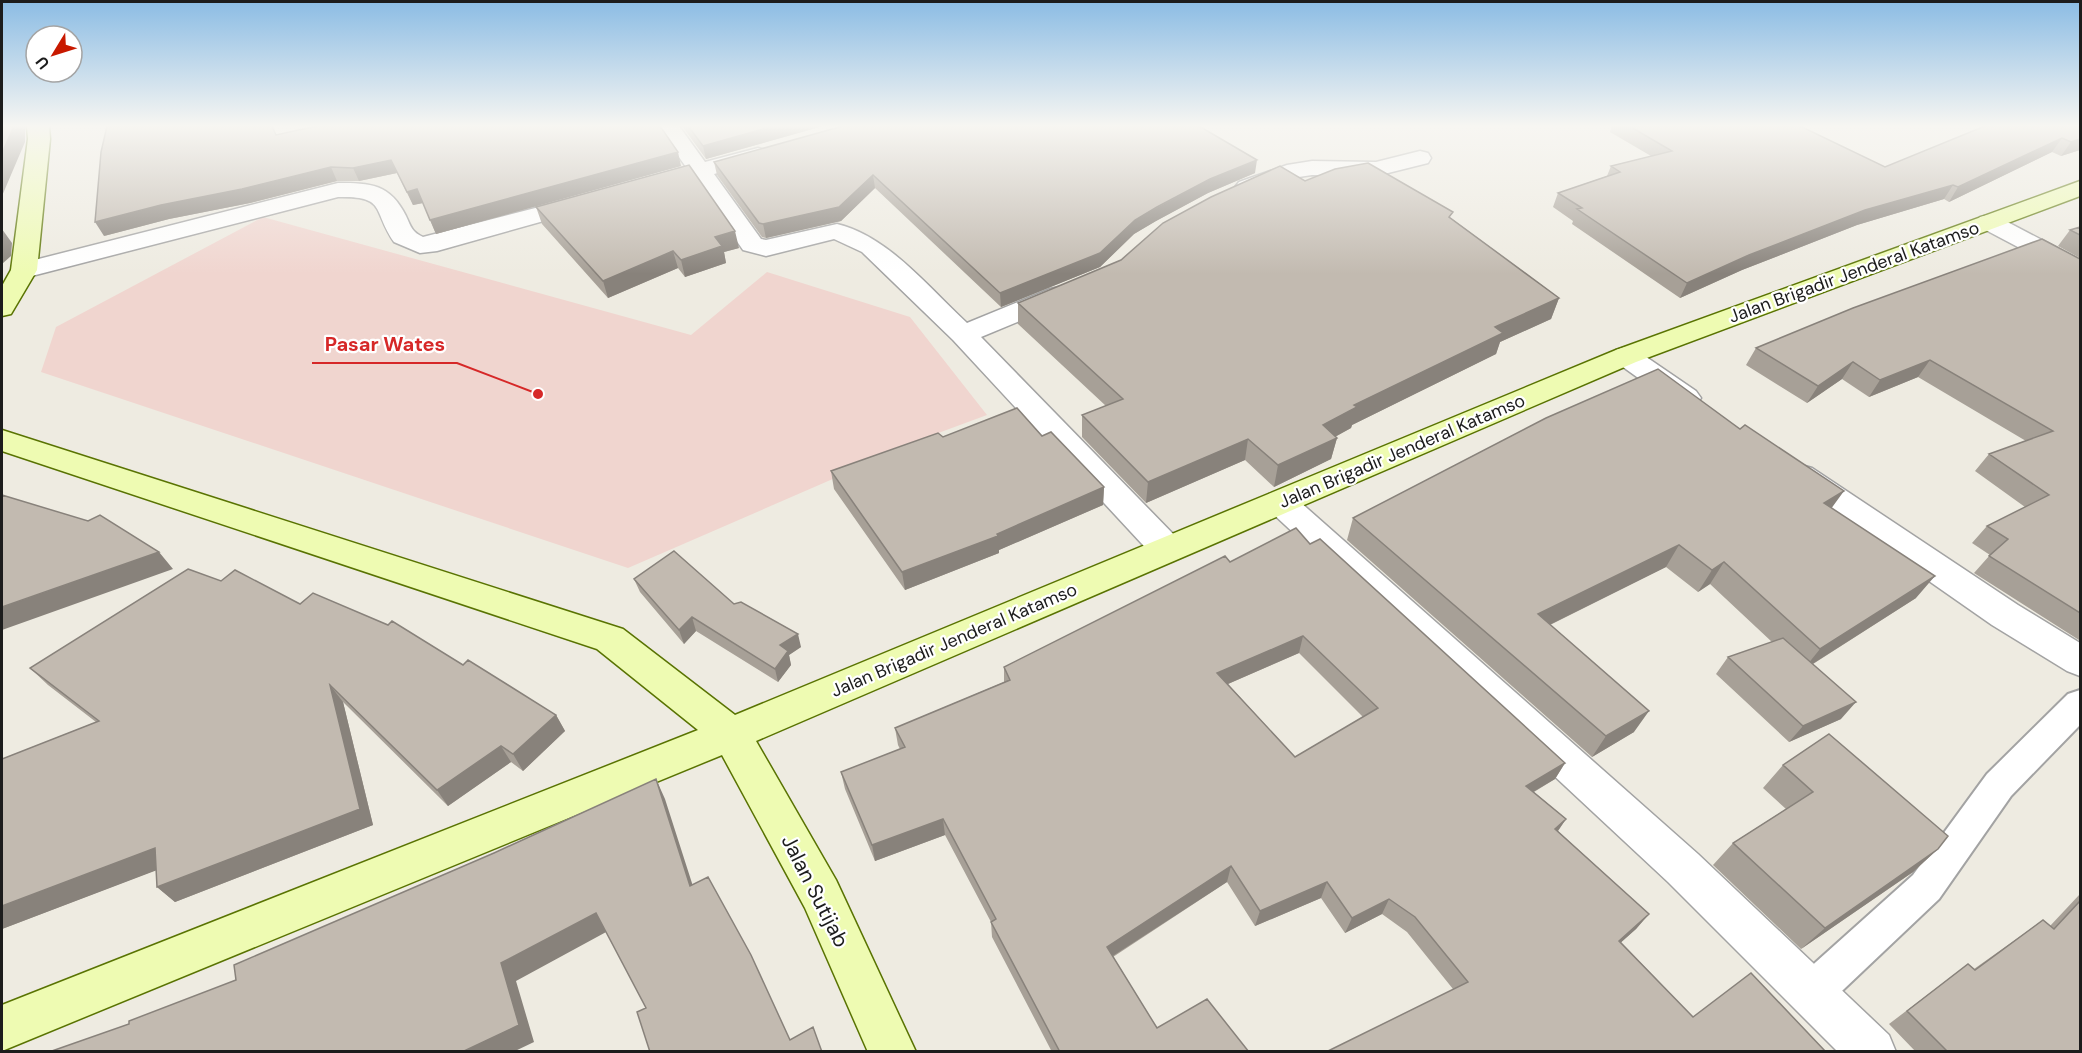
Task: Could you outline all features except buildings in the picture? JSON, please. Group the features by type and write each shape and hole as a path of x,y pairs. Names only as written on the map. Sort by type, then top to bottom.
{"main road":[{"path":"2,308 24,270 35,175"},
{"name":"Jalan Brigadir Jenderal Katamso","path":"2,1028 731,734 1626,356 2080,188"},
{"path":"2,441 610,639 731,734"},
{"name":"Jalan Sutijab","path":"731,734 821,894 892,1052"}],"street":[{"path":"24,270 338,190 354,189 381,195 387,201 404,237 420,245 437,243 681,175"},
{"path":"704,175 752,245 766,248 837,231 871,248 963,334 1167,549"},
{"path":"1225,197 1279,175"},
{"path":"1989,222 2080,270"},
{"path":"963,334 1079,287"},
{"path":"1626,356 1713,416"},
{"path":"1782,463 2005,615 2080,661"},
{"path":"1280,502 1683,868 1872,1052"}],"lane":[{"path":"1811,993 1926,887 1999,785 2080,704"}],"shaded area":[{"path":"263,217 691,335 767,272 910,317 987,415 941,432 628,568 41,372 56,327"}],"place":[{"name":"Pasar Wates","path":"538,394"}]}
